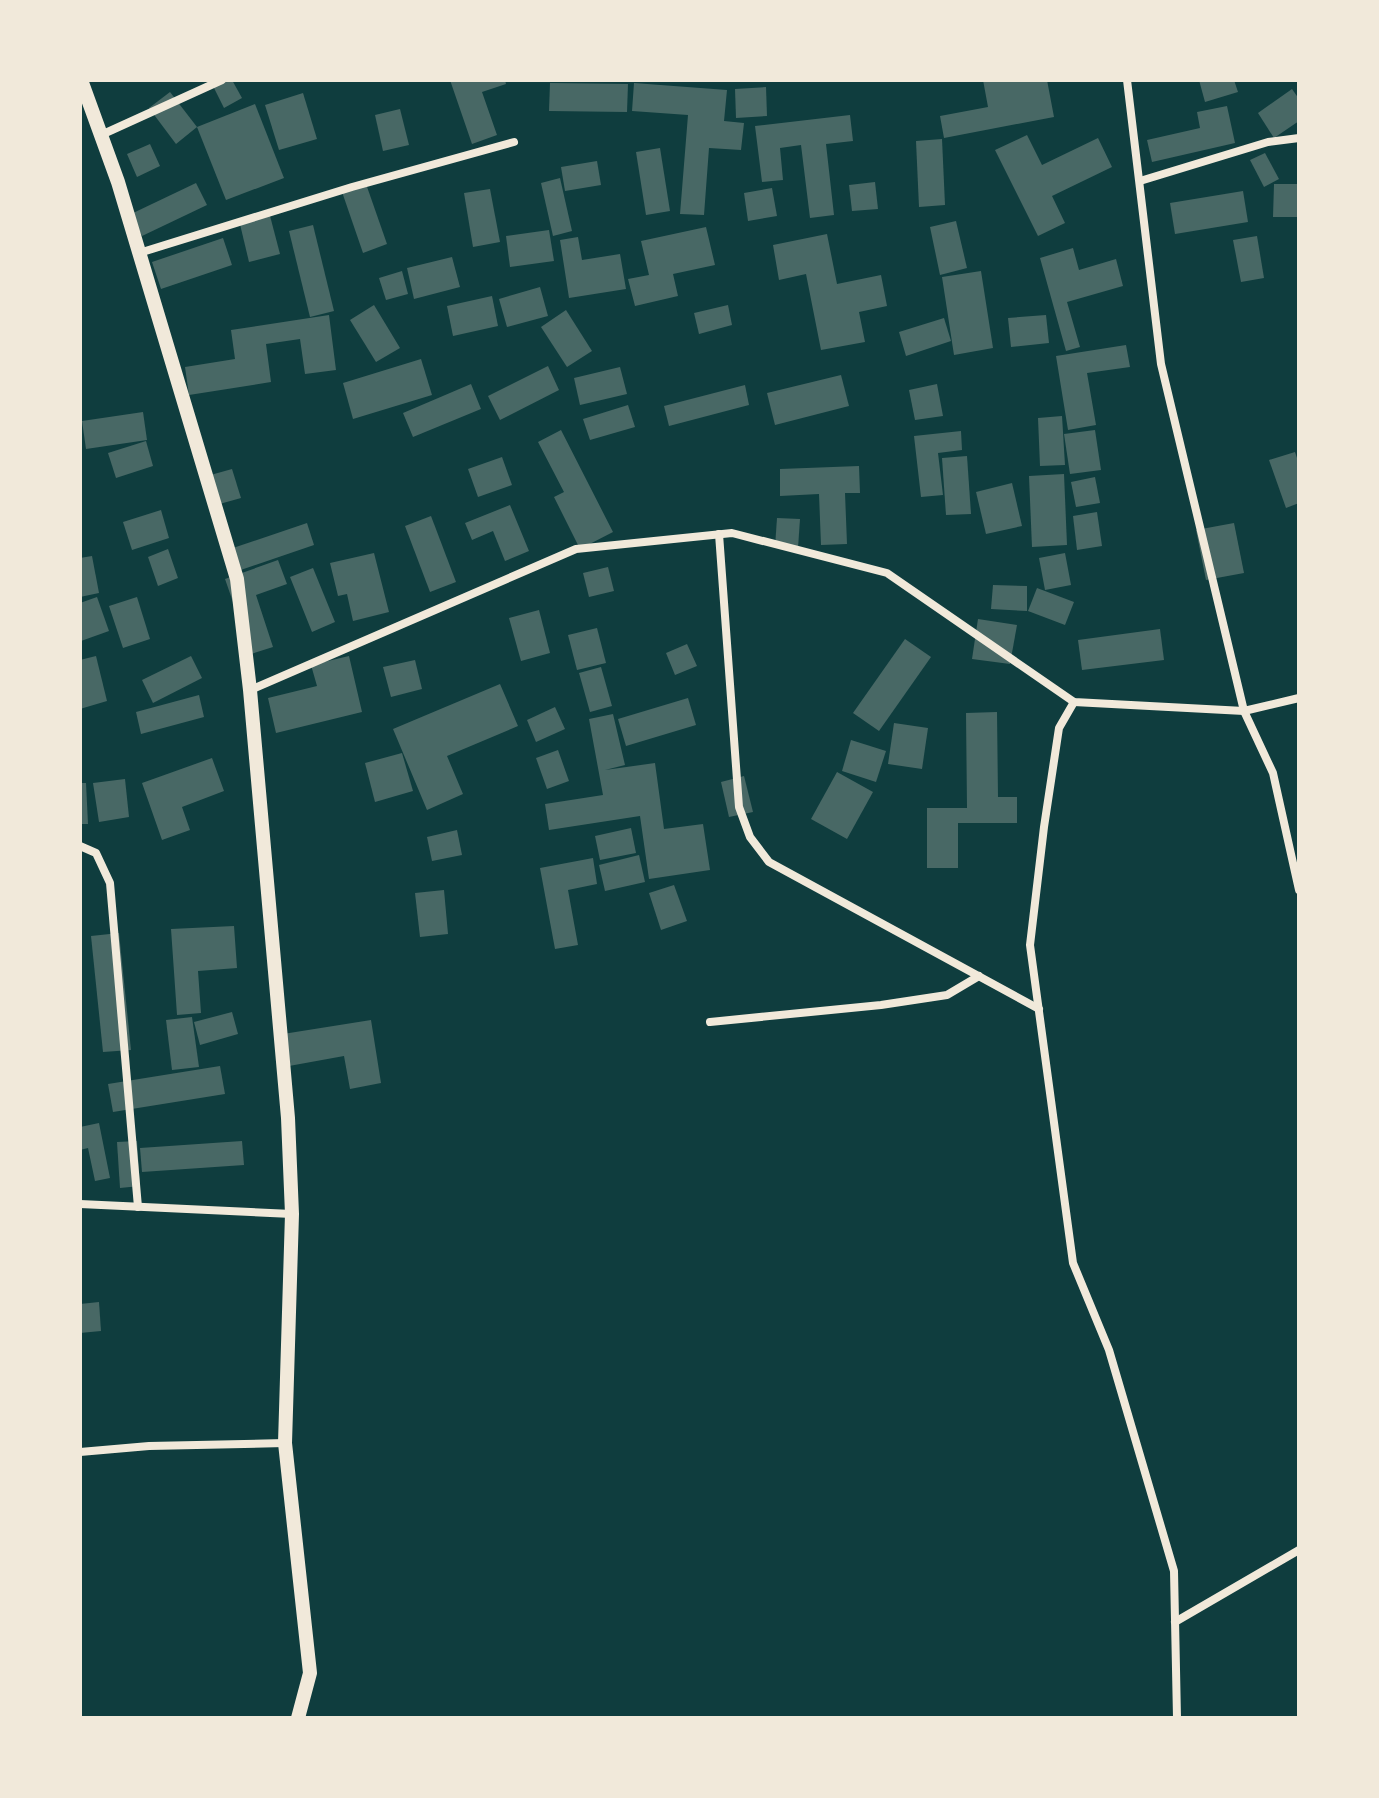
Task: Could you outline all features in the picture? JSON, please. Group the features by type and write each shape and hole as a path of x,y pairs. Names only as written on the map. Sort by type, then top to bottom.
{"street":[{"path":"81,80 84,98 101,135 139,253 237,579 250,690 288,1118 292,1214 285,1443 310,1673 298,1718"},
{"path":"101,135 222,80"},
{"path":"1127,80 1161,364 1244,711 1273,773 1299,890"},
{"path":"1140,181 1268,142 1299,138"},
{"path":"139,253 352,187 514,142"},
{"path":"250,690 576,549 732,533 887,573 1074,702 1244,711 1299,698"},
{"path":"719,534 739,807 750,837 769,862 1039,1009"},
{"path":"1074,702 1059,728 1030,945 1073,1263 1109,1350 1174,1571 1177,1718"},
{"path":"80,846 96,853 110,883 138,1207"},
{"path":"710,1022 881,1005 947,995 979,976"},
{"path":"80,1204 292,1214"},
{"path":"80,1452 149,1446 285,1443"},
{"path":"1175,1622 1299,1550"}],"building":[{"path":"210,80 232,80 242,98 224,108"},
{"path":"450,80 505,80 506,84 482,92 497,135 472,144"},
{"path":"983,80 1047,80 1054,117 944,138 940,116 988,107"},
{"path":"1199,80 1234,80 1238,92 1205,102"},
{"path":"550,83 628,84 627,112 549,111"},
{"path":"634,83 727,90 724,121 744,123 741,150 709,148 704,215 680,214 688,115 632,111"},
{"path":"766,87 767,116 736,118 735,89"},
{"path":"1292,89 1299,99 1299,121 1274,138 1258,113"},
{"path":"170,92 197,127 176,144 149,108"},
{"path":"303,93 317,139 279,150 265,105"},
{"path":"255,104 284,178 226,200 197,127"},
{"path":"1227,106 1235,143 1152,162 1147,140 1200,128 1197,112"},
{"path":"400,109 409,145 383,151 375,115"},
{"path":"850,115 853,141 826,144 834,215 810,218 801,145 780,148 783,180 762,182 755,126"},
{"path":"1027,135 1042,165 1098,138 1112,167 1052,196 1065,223 1038,236 995,150"},
{"path":"942,139 945,205 919,207 916,141"},
{"path":"150,144 160,166 137,177 127,154"},
{"path":"660,148 670,211 646,215 636,152"},
{"path":"1265,153 1279,179 1264,187 1250,160"},
{"path":"597,161 601,185 565,191 561,167"},
{"path":"560,178 572,231 553,236 541,183"},
{"path":"365,181 387,244 363,253 341,189"},
{"path":"875,182 878,209 852,211 849,185"},
{"path":"196,183 207,205 142,236 131,214"},
{"path":"1274,184 1299,184 1299,217 1273,217"},
{"path":"772,188 777,216 748,221 744,193"},
{"path":"490,189 500,242 473,247 464,193"},
{"path":"1243,191 1248,222 1175,234 1170,203"},
{"path":"269,212 280,254 249,262 239,220"},
{"path":"956,221 967,268 940,275 930,227"},
{"path":"313,225 334,311 310,317 289,231"},
{"path":"706,227 715,265 673,274 678,296 635,306 628,279 649,275 641,241"},
{"path":"549,230 554,261 510,267 506,236"},
{"path":"827,234 837,284 881,275 887,306 859,312 865,342 821,350 806,274 779,280 773,245"},
{"path":"1257,236 1264,278 1241,282 1233,240"},
{"path":"578,237 582,260 620,254 626,289 569,298 560,240"},
{"path":"223,238 232,265 161,289 152,262"},
{"path":"1073,248 1079,270 1116,259 1123,286 1067,302 1080,347 1066,351 1040,258"},
{"path":"452,257 460,287 414,299 407,268"},
{"path":"402,271 408,294 386,300 379,278"},
{"path":"981,271 993,348 954,355 942,277"},
{"path":"540,287 548,316 507,327 499,299"},
{"path":"492,296 498,326 453,336 447,306"},
{"path":"374,305 400,348 376,362 350,320"},
{"path":"728,305 732,325 699,334 694,313"},
{"path":"566,310 592,351 567,367 541,327"},
{"path":"329,315 336,370 305,374 300,339 266,344 271,382 189,395 185,367 235,359 231,330"},
{"path":"1046,315 1049,343 1011,347 1008,318"},
{"path":"944,318 951,341 906,356 899,332"},
{"path":"1126,345 1130,367 1087,373 1096,425 1068,430 1056,356"},
{"path":"421,359 432,395 353,419 343,383"},
{"path":"548,366 559,390 500,420 488,396"},
{"path":"620,367 627,394 580,405 574,378"},
{"path":"841,375 849,406 775,425 767,393"},
{"path":"471,384 481,409 413,437 403,413"},
{"path":"937,384 943,416 915,420 909,390"},
{"path":"745,385 749,405 669,426 664,406"},
{"path":"628,405 635,427 590,440 583,419"},
{"path":"143,412 147,440 86,449 82,421"},
{"path":"1062,416 1065,465 1040,466 1038,418"},
{"path":"561,430 613,532 580,549 554,497 564,492 538,442"},
{"path":"1095,430 1101,470 1070,474 1064,434"},
{"path":"961,431 962,450 938,453 943,495 921,497 914,436"},
{"path":"146,441 153,466 116,478 108,453"},
{"path":"1295,452 1299,464 1299,503 1286,508 1269,460"},
{"path":"967,456 971,514 946,515 942,458"},
{"path":"502,457 512,485 478,497 468,469"},
{"path":"859,466 860,493 845,493 847,544 821,545 819,494 780,496 780,469"},
{"path":"232,469 241,498 216,505 207,476"},
{"path":"1064,474 1067,545 1032,547 1029,476"},
{"path":"1095,477 1100,503 1076,507 1071,482"},
{"path":"1012,483 1022,526 986,534 976,492"},
{"path":"510,505 529,551 505,561 493,531 472,540 465,523"},
{"path":"161,510 169,538 132,550 123,522"},
{"path":"1097,512 1102,546 1077,550 1073,516"},
{"path":"431,516 456,582 430,592 405,526"},
{"path":"777,518 800,519 798,548 775,547"},
{"path":"307,523 314,545 232,573 224,551"},
{"path":"1234,523 1244,573 1206,580 1196,530"},
{"path":"168,549 178,578 158,586 148,557"},
{"path":"374,553 389,612 353,621 347,594 338,596 330,563"},
{"path":"1065,553 1071,585 1045,590 1039,558"},
{"path":"92,556 99,593 80,597 80,558"},
{"path":"278,560 287,584 256,595 273,647 251,654 225,579"},
{"path":"608,567 614,591 589,597 583,573"},
{"path":"313,568 335,622 312,632 290,577"},
{"path":"993,585 1027,586 1027,611 991,609"},
{"path":"1037,588 1074,602 1065,625 1028,611"},
{"path":"97,597 109,631 81,641 80,603"},
{"path":"137,597 150,639 123,648 109,606"},
{"path":"539,610 550,653 521,661 509,618"},
{"path":"978,619 1017,625 1010,664 972,659"},
{"path":"597,628 606,663 577,670 568,635"},
{"path":"1160,629 1164,660 1082,670 1078,640"},
{"path":"905,639 931,657 879,731 853,713"},
{"path":"687,644 697,666 675,675 666,653"},
{"path":"96,656 107,701 80,709 80,660"},
{"path":"191,656 202,678 153,703 142,680"},
{"path":"349,656 362,712 276,733 268,698 317,686 311,665"},
{"path":"415,660 422,689 391,697 383,667"},
{"path":"601,667 612,706 590,712 579,673"},
{"path":"500,684 518,726 447,756 463,794 427,810 393,729"},
{"path":"199,695 204,717 141,734 136,712"},
{"path":"688,698 696,725 626,746 618,719"},
{"path":"555,707 565,729 536,742 527,720"},
{"path":"997,712 998,797 1017,797 1017,823 958,823 958,868 927,868 927,808 967,808 966,713"},
{"path":"613,714 625,765 605,770 655,763 664,829 703,824 710,870 649,879 640,816 549,830 545,804 603,795 589,719"},
{"path":"894,723 928,728 922,769 888,764"},
{"path":"851,740 886,751 876,782 842,771"},
{"path":"558,750 569,781 547,789 536,758"},
{"path":"402,753 413,791 375,802 365,763"},
{"path":"212,758 224,791 182,807 190,830 162,840 142,783"},
{"path":"837,772 873,792 847,839 811,819"},
{"path":"744,776 753,812 729,817 721,782"},
{"path":"125,779 129,817 99,822 93,783"},
{"path":"80,783 86,783 88,824 80,824"},
{"path":"631,828 636,853 600,860 595,836"},
{"path":"457,830 462,855 432,861 427,837"},
{"path":"639,855 645,882 605,891 599,865"},
{"path":"593,858 597,884 568,890 578,945 555,949 540,868"},
{"path":"674,885 687,921 661,930 649,893"},
{"path":"444,890 448,934 420,937 415,893"},
{"path":"234,926 237,968 198,971 201,1013 177,1015 171,929"},
{"path":"119,933 131,1050 103,1052 91,936"},
{"path":"232,1012 238,1034 200,1045 194,1022"},
{"path":"192,1017 199,1067 172,1070 166,1020"},
{"path":"371,1020 381,1083 350,1089 344,1056 289,1066 283,1034"},
{"path":"220,1066 225,1094 113,1112 108,1084"},
{"path":"99,1123 110,1178 95,1181 88,1148 80,1150 80,1127"},
{"path":"137,1141 140,1186 120,1188 117,1142"},
{"path":"242,1141 244,1165 142,1172 140,1148"},
{"path":"99,1302 101,1331 80,1333 80,1304"}]}
